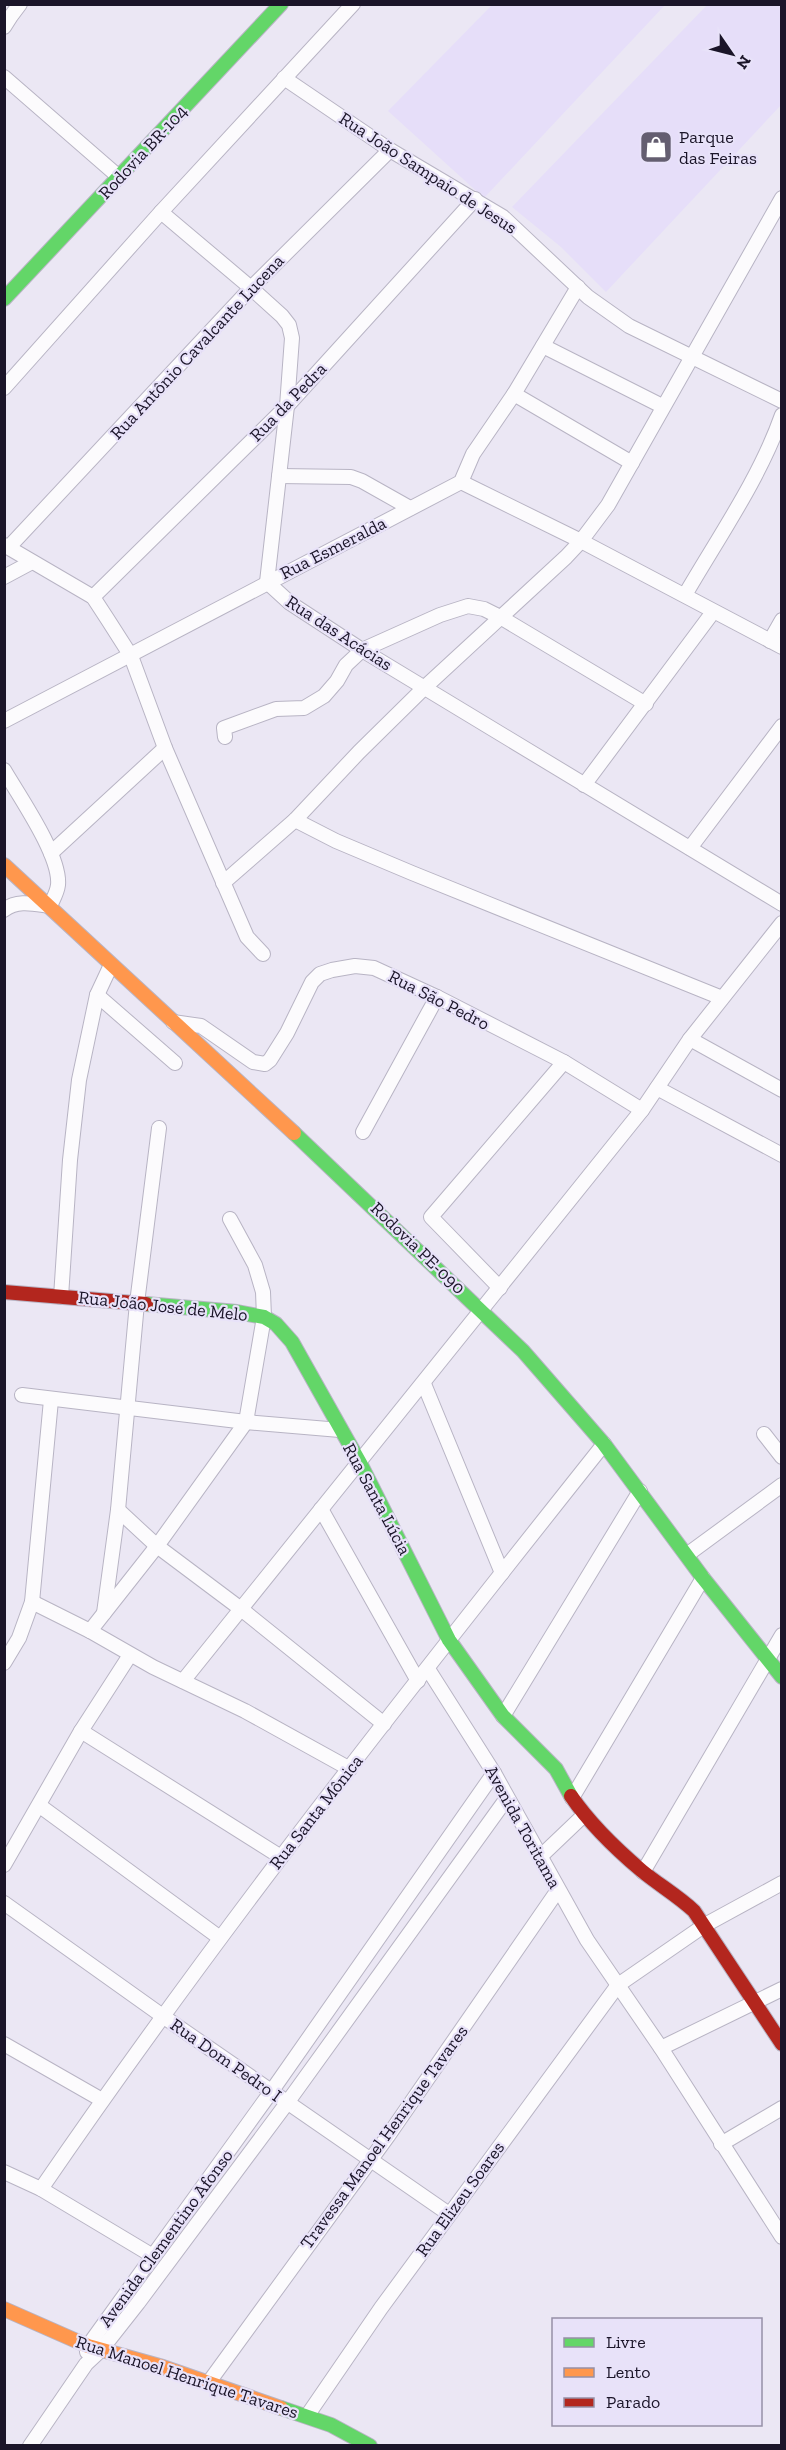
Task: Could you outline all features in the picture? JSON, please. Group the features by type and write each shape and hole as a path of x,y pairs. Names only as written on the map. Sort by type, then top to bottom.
{"main road":[{"name":"Rodovia BR-104","path":"4,299 280,4"},
{"name":"Rodovia PE-090","path":"4,865 335,1170 523,1351 604,1444 703,1578 782,1677"},
{"name":"Rua João José de Melo","path":"4,1292 237,1312 264,1317 283,1332 303,1359"},
{"name":"Rua Santa Lúcia","path":"303,1359 360,1463 449,1640"},
{"path":"449,1640 503,1716 556,1770 584,1815 644,1872 682,1900 705,1925 782,2044"},
{"name":"Rua Manoel Henrique Tavares","path":"4,2309 95,2348 163,2367 307,2416 331,2425 370,2445"}],"street":[{"path":"4,27 20,4"},
{"path":"4,388 161,212 353,4"},
{"path":"4,77 119,177"},
{"name":"Rua João Sampaio de Jesus","path":"284,78 390,150 503,217 600,307 629,326 692,359 782,401"},
{"name":"Rua Antônio Cavalcante Lucena","path":"7,546 251,288 390,150"},
{"path":"223,883 295,820 424,688 581,542 608,505 662,406 692,359 782,198"},
{"name":"Rua da Pedra","path":"93,597 287,406 475,199"},
{"name":"Rua das Acácias","path":"161,212 251,288 289,325 292,338 287,406 267,582 290,603 362,650 782,904"},
{"path":"578,287 514,394 474,454 461,482 685,595 776,644 782,620"},
{"path":"543,346 662,406"},
{"path":"514,394 632,463"},
{"path":"685,595 757,470 782,415"},
{"path":"279,476 351,477 410,508"},
{"name":"Rua Esmeralda","path":"4,722 461,482"},
{"path":"7,546 93,597 131,656 165,748 223,883 252,945 263,954"},
{"path":"4,577 32,562"},
{"path":"225,737 224,728 259,713 276,709 304,708 324,696 337,681 346,665 362,650 440,615 468,606 484,609 500,617 646,704"},
{"path":"584,785 713,612"},
{"path":"690,848 782,726"},
{"path":"51,853 165,748"},
{"path":"4,770 51,853 57,869 58,884 50,906 31,903 17,904 4,910"},
{"path":"295,820 336,841 412,873 722,998"},
{"path":"183,1681 642,1110 690,1039 782,923"},
{"path":"61,1297 70,1160 79,1080 97,995 111,965"},
{"name":"Rua São Pedro","path":"171,1021 201,1026 259,1064 270,1060 287,1033 312,982 326,972 354,966 374,968 437,997 564,1062 642,1110"},
{"path":"97,995 175,1062"},
{"path":"363,1132 437,997"},
{"path":"690,1039 782,1090"},
{"path":"500,1288 431,1217 564,1062"},
{"path":"657,1088 782,1155"},
{"path":"104,1613 118,1510 137,1303 159,1128"},
{"path":"90,1631 157,1546 246,1422 264,1317 261,1281 230,1219"},
{"path":"424,1384 502,1573"},
{"path":"22,1395 246,1422 340,1430"},
{"path":"4,1663 12,1637 32,1602 51,1400"},
{"path":"764,1434 782,1457"},
{"name":"Rua Santa Mônica","path":"41,2189 102,2100 281,1857 604,1444"},
{"path":"687,1554 782,1485"},
{"path":"503,1716 640,1491"},
{"path":"321,1509 418,1681"},
{"path":"118,1510 157,1546 241,1609 384,1724"},
{"path":"572,1798 703,1578"},
{"path":"32,1602 90,1631 130,1655 255,1716 350,1769"},
{"path":"644,1872 766,1658 782,1635"},
{"path":"4,1865 40,1806 81,1731 130,1655"},
{"name":"Avenida Toritama","path":"428,1669 494,1773 588,1940 661,2048 722,2145 778,2219 782,2237"},
{"path":"81,1731 281,1857"},
{"name":"Avenida Clementino Afonso","path":"30,2445 86,2364 153,2256 271,2092 494,1773"},
{"name":"Avenida Clementino Afonso","path":"95,2348 286,2103 507,1798"},
{"path":"40,1806 220,1938"},
{"path":"541,1856 584,1815"},
{"name":"Rua Elizeu Soares","path":"307,2416 381,2308 618,1985 705,1925 782,1883"},
{"name":"Travessa Manoel Henrique Tavares","path":"208,2382 370,2161 558,1890"},
{"name":"Rua Dom Pedro I","path":"4,1903 286,2103 449,2214"},
{"path":"348,1981 367,1992"},
{"path":"661,2048 782,1989"},
{"path":"4,2044 102,2100"},
{"path":"722,2145 782,2108"},
{"path":"4,2172 41,2189 153,2256"}],"shaded area":[{"name":"Parque das Feiras","path":"708,4 781,5 781,105 606,292 561,247 512,207"},
{"path":"492,5 665,5 484,198 388,111"}],"traffic: fast":[{"path":"4,299 281,4"},
{"path":"294,1133 523,1351 604,1444 703,1578 782,1677"},
{"path":"146,1304 237,1312 264,1317 276,1324 292,1342 360,1463 449,1640 503,1716 556,1769 571,1796"},
{"path":"281,2408 331,2425 370,2446"}],"traffic: slow":[{"path":"4,865 294,1133"},
{"path":"4,2309 88,2346 163,2367 281,2408"}],"traffic: jam":[{"path":"4,1292 146,1304"},
{"path":"571,1796 595,1826 623,1854 694,1911 782,2044"}],"place":[{"name":"Parque das Feiras","path":"656,147"}]}
